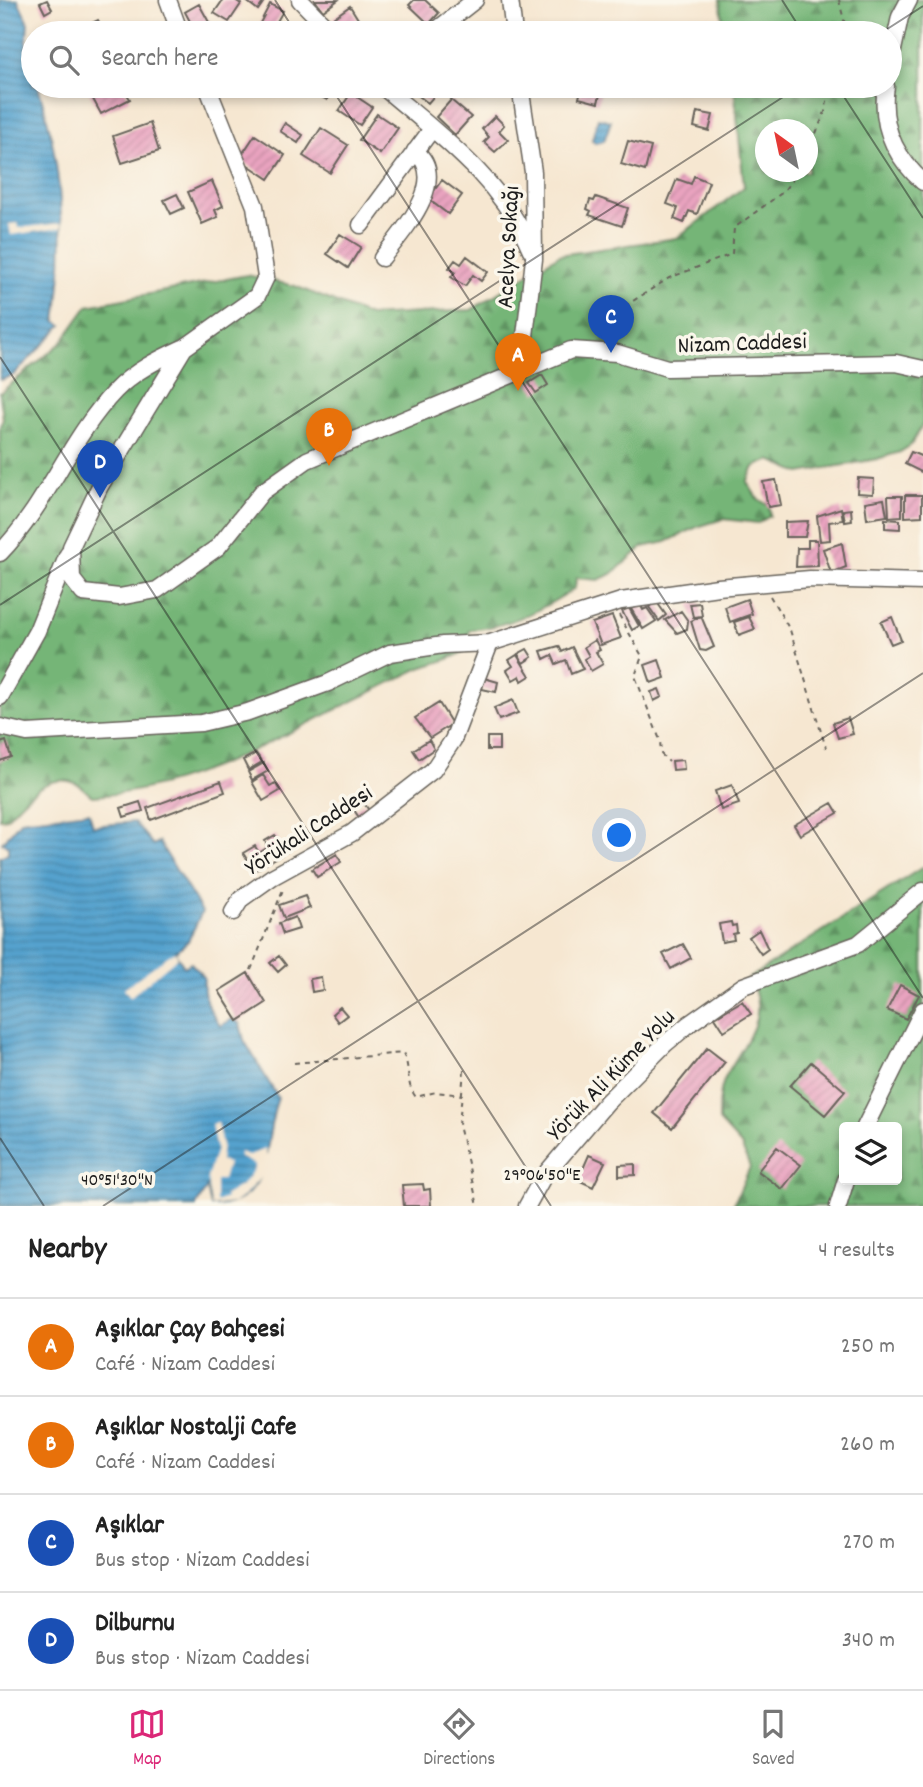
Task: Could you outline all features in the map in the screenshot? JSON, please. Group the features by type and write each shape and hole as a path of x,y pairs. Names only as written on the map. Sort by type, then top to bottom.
{"street":[{"path":"167,0 175,21"},
{"path":"300,0 320,21"},
{"path":"448,21 475,0"},
{"path":"510,0 513,21"},
{"path":"899,21 909,0"},
{"path":"0,553 24,528 78,441 115,390 140,369 184,348 257,296 266,277 255,206 212,98"},
{"path":"397,98 487,178 521,228 534,259"},
{"name":"Acelya Sokağı","path":"521,370 534,259 533,172 522,98"},
{"path":"884,98 883,108 887,132 909,169 923,182"},
{"path":"361,225 432,129"},
{"path":"382,258 419,209 427,169 422,157 415,151"},
{"path":"0,697 37,631 71,547 100,486 184,348"},
{"name":"Nizam Caddesi","path":"71,547 72,579 83,593 119,597 157,590 218,547 262,492 307,460 571,351 617,353 667,368 896,363 923,369"},
{"path":"0,727 27,733 201,723 248,712 328,683 390,653 443,645 490,643 613,604 810,579 923,582"},
{"name":"Yörükali Caddesi","path":"233,912 241,900 272,877 352,833 433,770 453,740 490,643"},
{"name":"Yörük Ali Küme Yolu","path":"527,1206 543,1177 607,1102 689,1024 743,986 858,944 923,891"},
{"path":"867,1122 923,1010"},
{"path":"838,1206 844,1185"}],"path":[{"path":"839,0 844,21"},
{"path":"818,128 828,98"},
{"path":"601,338 611,334 622,309 669,278 732,254 734,228 783,192 790,182"},
{"path":"767,583 771,601 790,630 826,748"},
{"path":"613,604 642,656 635,676 660,740 661,754 669,762"},
{"path":"251,970 293,867"},
{"path":"294,1063 402,1054 407,1061 409,1087 416,1097 436,1092 462,1094"},
{"path":"464,1070 459,1125 478,1206"}],"green space":[{"path":"720,0 923,0 923,424 911,445 900,452 877,459 800,473 770,460 754,467 747,482 757,498 769,506 770,516 758,523 723,519 697,527 666,542 643,547 612,574 598,580 576,578 575,588 538,610 498,625 470,630 463,652 458,655 418,669 264,745 197,774 162,785 92,796 79,785 68,781 48,783 38,788 7,818 0,819 0,429 3,418 0,393 61,343 88,306 247,275 295,286 369,316 471,310 559,255 677,238 744,187 735,98 902,98 902,21 723,21"},
{"path":"923,867 923,1206 733,1206 750,1167 741,1145 719,1121 719,1104 725,1078 756,1019 755,993 749,978"}],"water":[{"path":"0,0 18,0 28,21 21,21 21,98 41,98 57,173 61,262 56,321 62,325 14,375 0,380"},
{"path":"598,118 611,121 604,141 595,143 592,140"},
{"path":"89,812 93,826 134,822 153,845 159,842 202,912 188,941 175,952 184,967 191,963 204,977 205,997 220,1026 232,1019 240,1024 244,1040 278,1098 257,1183 247,1195 232,1203 211,1206 207,1187 196,1206 0,1206 0,857 8,853 8,846 2,843 21,820"}],"pier":[{"path":"18,223 19,228 61,223 61,228 11,235 9,224"},
{"path":"175,951 178,957 130,997 124,988"},
{"path":"217,1122 222,1145 220,1161 228,1163 223,1180 216,1180 216,1202 226,1198 225,1195 242,1185 253,1170 255,1165 239,1157 240,1152 249,1156 265,1148 268,1159 261,1177 246,1194 234,1203 211,1206 207,1178 216,1149 211,1124"}],"building":[{"path":"47,0 52,9 45,13 40,3"},
{"path":"223,0 235,0 241,4 230,21 214,13"},
{"path":"245,0 265,0 258,10"},
{"path":"315,0 338,0 323,11"},
{"path":"414,0 425,0 439,13 432,21 426,21 409,5"},
{"path":"199,4 208,21 190,21 185,12"},
{"path":"270,4 283,11 277,21 261,21"},
{"path":"350,6 358,19 335,21 333,18"},
{"path":"92,98 130,99 101,114"},
{"path":"348,98 358,98 372,107 360,125 339,111"},
{"path":"579,98 599,98 598,103"},
{"path":"451,100 471,117 455,135 436,117"},
{"path":"697,112 713,115 709,131 694,127"},
{"path":"377,114 398,128 380,154 359,140"},
{"path":"495,116 504,125 499,131 508,140 495,152 484,142 489,137 482,129"},
{"path":"150,123 159,151 122,163 113,136"},
{"path":"285,123 303,135 298,143 280,131"},
{"path":"321,128 348,145 330,173 303,156"},
{"path":"255,135 285,155 269,179 239,159"},
{"path":"628,141 651,147 645,171 621,164"},
{"path":"694,176 709,182 697,214 689,211 684,223 674,219 678,208 667,204 677,179 691,184"},
{"path":"442,180 462,195 448,214 428,199"},
{"path":"212,181 223,206 215,210 218,217 202,224 188,192"},
{"path":"177,194 184,208 171,214 164,200"},
{"path":"596,197 628,208 622,226 589,215 591,211 587,209 590,200 594,201"},
{"path":"340,234 361,247 348,268 327,254"},
{"path":"467,256 488,272 481,281 473,275 465,286 451,277 455,272 449,268 455,260 461,264"},
{"path":"542,375 548,385 536,393 529,383"},
{"path":"911,452 923,457 923,473 905,464"},
{"path":"858,478 874,479 873,494 857,493"},
{"path":"776,480 781,505 768,507 763,482"},
{"path":"905,495 922,495 922,516 905,517"},
{"path":"888,496 902,496 902,516 889,517"},
{"path":"884,499 887,516 867,519 865,502"},
{"path":"841,508 843,520 829,522 830,540 820,541 817,516"},
{"path":"851,509 852,521 845,522 843,510"},
{"path":"885,519 900,520 900,529 885,528"},
{"path":"808,521 805,537 785,537 785,522"},
{"path":"808,540 817,540 818,566 796,567 797,548 808,548"},
{"path":"842,543 846,567 831,573 823,549"},
{"path":"747,599 752,614 730,622 725,607"},
{"path":"656,601 666,615 659,621 649,607"},
{"path":"700,603 702,616 693,617 690,604"},
{"path":"640,604 643,610 647,608 656,621 643,629 630,607"},
{"path":"629,608 639,626 632,630 622,611"},
{"path":"681,611 688,621 687,629 677,633 665,620"},
{"path":"612,616 621,638 601,645 592,623"},
{"path":"701,616 714,647 706,651 700,650 691,621"},
{"path":"749,617 755,629 739,635 734,622"},
{"path":"892,617 901,640 891,644 881,622"},
{"path":"595,640 600,650 596,652 603,664 591,671 584,659 589,656 584,647"},
{"path":"559,646 562,652 572,647 583,669 571,674 566,660 556,664 552,655 544,659 541,651"},
{"path":"527,649 532,657 523,663 518,654"},
{"path":"517,655 530,676 522,681 520,676 513,680 507,670 513,666 509,660"},
{"path":"659,660 665,678 651,683 645,665"},
{"path":"484,678 498,682 496,692 482,689"},
{"path":"659,689 662,697 654,701 651,692"},
{"path":"513,700 518,713 499,720 494,708"},
{"path":"439,703 452,724 430,738 415,718"},
{"path":"848,718 853,734 838,738 833,723"},
{"path":"487,737 499,737 499,750 487,750"},
{"path":"429,740 434,749 419,759 413,750"},
{"path":"6,741 11,757 0,761 0,743"},
{"path":"256,753 262,762 248,770 243,760"},
{"path":"683,760 684,769 673,770 672,761"},
{"path":"264,763 268,771 252,780 248,772"},
{"path":"263,775 270,786 275,783 280,791 263,801 252,782"},
{"path":"221,781 225,792 151,820 147,808"},
{"path":"732,785 739,804 721,810 715,791"},
{"path":"140,802 143,811 124,817 121,808"},
{"path":"364,803 370,812 360,819 354,810"},
{"path":"832,803 838,813 800,835 794,825"},
{"path":"275,835 286,852 254,871 243,853 255,846 259,853 268,847 265,841"},
{"path":"337,854 341,862 317,877 312,869"},
{"path":"305,896 310,908 284,918 279,905"},
{"path":"295,917 299,929 283,934 279,923"},
{"path":"731,922 732,926 736,925 734,940 722,942 719,924"},
{"path":"759,930 768,949 761,954 749,937"},
{"path":"683,944 691,958 671,969 663,954"},
{"path":"279,956 286,965 278,972 270,963"},
{"path":"248,973 266,1003 238,1021 219,991"},
{"path":"321,977 323,990 312,992 310,979"},
{"path":"900,985 919,995 906,1019 887,1010"},
{"path":"742,1001 751,1014 724,1031 715,1017"},
{"path":"340,1007 347,1015 338,1022 332,1014"},
{"path":"707,1048 725,1062 672,1128 654,1113"},
{"path":"811,1062 845,1091 825,1115 790,1086"},
{"path":"777,1147 801,1165 782,1189 758,1171"},
{"path":"589,1155 605,1162 593,1187 578,1180"},
{"path":"635,1164 635,1175 619,1176 619,1165"},
{"path":"423,1184 424,1190 430,1189 431,1206 404,1206 402,1185"}],"place":[{"name":"Aşıklar","path":"611,353"},
{"name":"Aşıklar Çay Bahçesi","path":"518,391"},
{"name":"Aşıklar Nostalji Cafe","path":"329,466"},
{"name":"Dilburnu","path":"100,498"}]}
